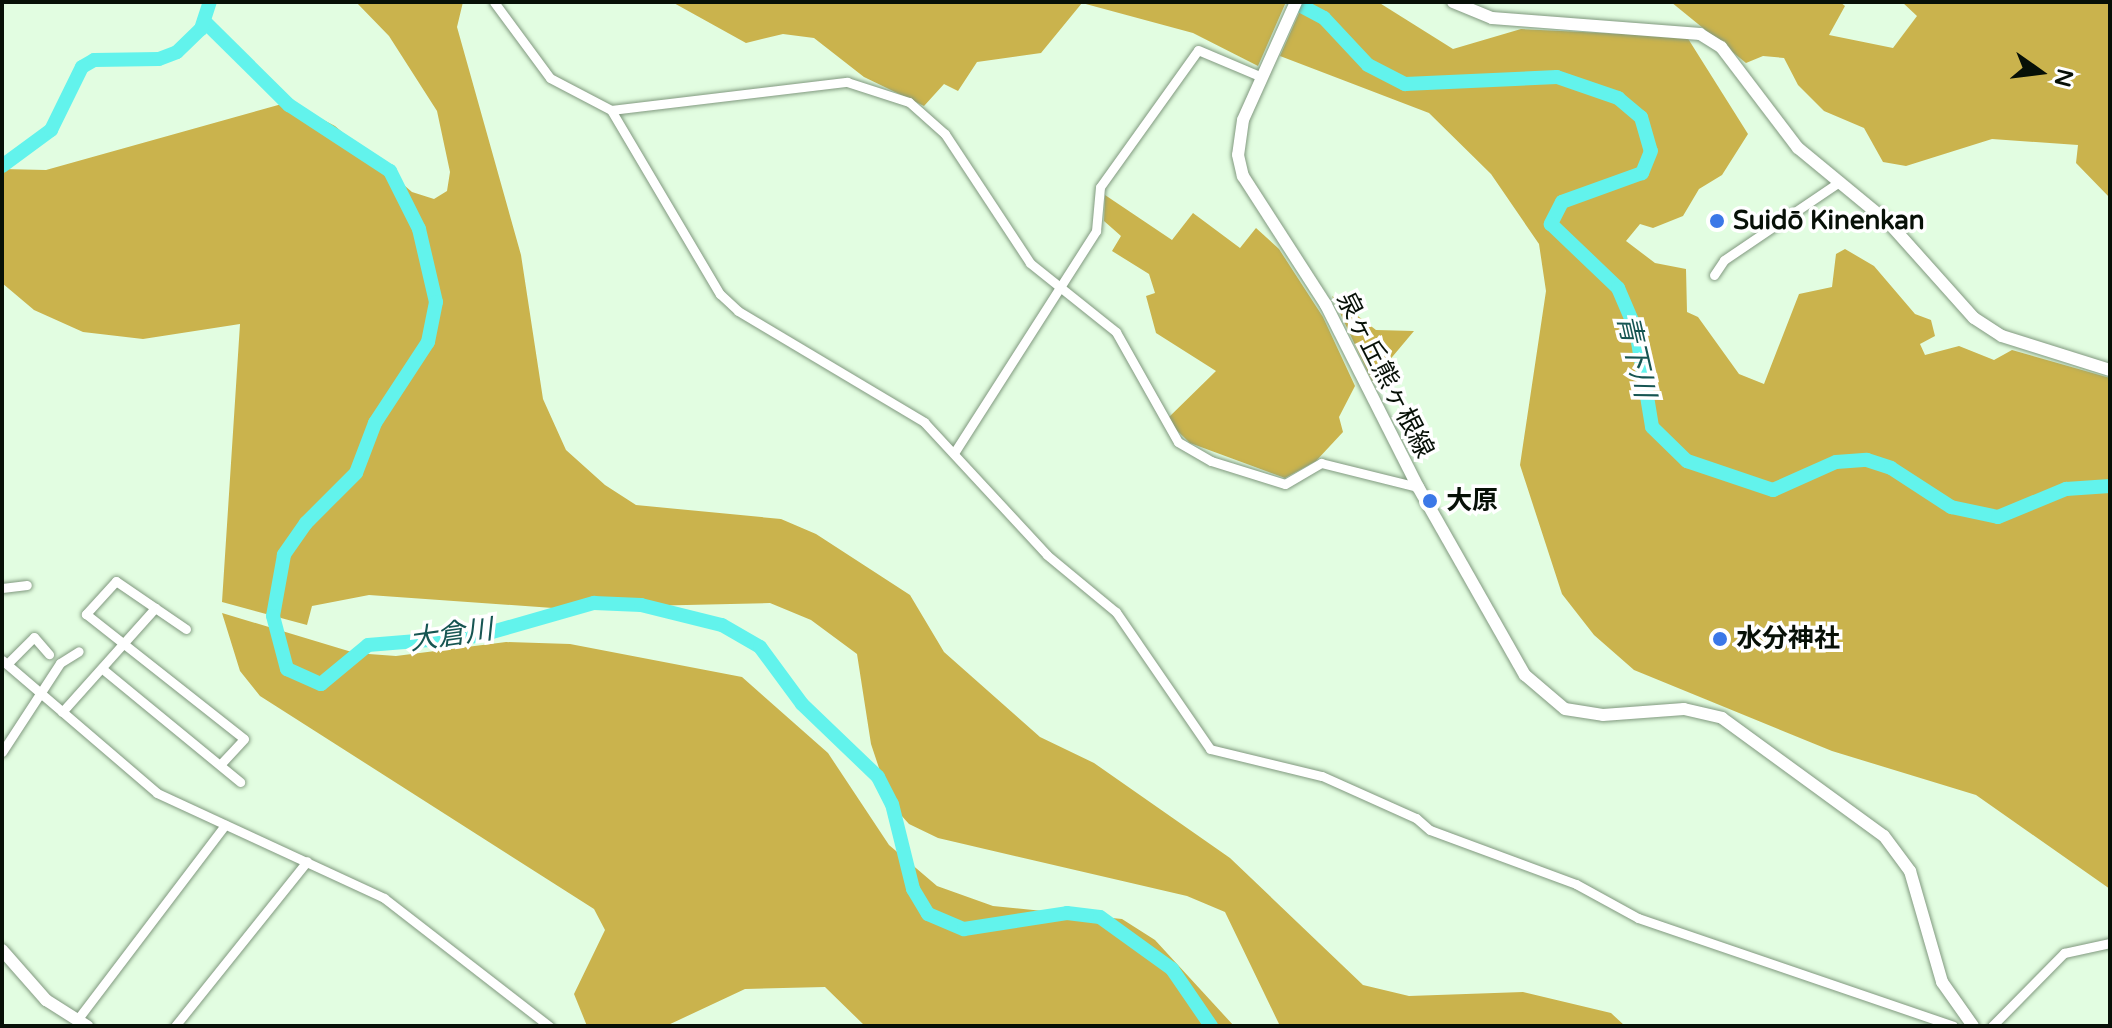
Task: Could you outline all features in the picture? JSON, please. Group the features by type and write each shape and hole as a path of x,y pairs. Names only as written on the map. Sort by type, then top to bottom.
{"main road":[{"name":"泉ヶ丘熊ヶ根線","path":"1296,2 1239,137 1243,176 1326,305 1418,487 1515,658 1546,698 1584,713 1675,709 1722,718 1884,836 1910,871 1942,982 1963,1025"},
{"path":"1453,2 1492,18 1700,34 1721,47 1798,148 1889,223 1987,327 2110,370"},
{"path":"2,950 46,1000 82,1023"}],"street":[{"path":"494,2 550,78 611,110 730,304 895,400 954,453 1047,555 1116,612 1219,755 1322,776 1416,818 1430,830 1576,884 1638,918 1963,1025"},
{"path":"954,453 1096,231 1100,187 1198,50 1262,77"},
{"path":"611,110 828,83 889,91 945,134 1021,251 1116,332 1171,436 1190,450 1285,484 1321,463 1418,487"},
{"path":"1714,275 1724,260 1839,182"},
{"path":"186,629 116,581 86,614 244,739 220,765"},
{"path":"2,588 27,585"},
{"path":"62,712 105,671 155,608"},
{"path":"49,654 34,637 4,662 157,793 384,898 549,1026"},
{"path":"2,752 60,663 79,651"},
{"path":"105,671 240,782"},
{"path":"82,1023 225,825"},
{"path":"175,1026 307,861"},
{"path":"1992,1026 2064,953 2110,943"}],"shaded area":[{"path":"356,2 463,2 457,27 521,255 543,399 566,450 605,485 636,505 781,519 816,534 910,595 944,652 1040,737 1094,763 1230,858 1363,985 1409,996 1523,992 1611,1013 1625,1026 1280,1026 1225,912 1187,896 938,838 909,824 891,804 871,744 857,654 811,620 770,603 553,608 369,595 312,606 307,625 222,602 240,324 143,339 83,332 34,310 2,283 2,169 46,170 289,102 335,126 412,192 434,199 447,191 450,172 437,111 389,36"},
{"path":"672,2 1286,2 1258,66 1193,33 1082,3 1041,53 977,62 958,91 944,84 924,106 864,77 814,38 783,34 746,43"},
{"path":"1304,2 1378,2 1453,49 1521,29 1687,37 1748,134 1722,175 1699,189 1683,216 1653,228 1640,224 1626,241 1655,263 1686,269 1687,312 1698,317 1739,374 1764,384 1799,294 1832,287 1836,254 1845,249 1874,266 1915,314 1931,320 1935,336 1920,344 1925,355 1959,346 1994,360 2012,350 2110,378 2110,889 1976,795 1832,751 1634,670 1594,635 1562,594 1520,465 1546,291 1539,244 1491,174 1429,113 1280,56"},
{"path":"1671,2 1840,2 1845,6 1829,35 1893,48 1917,16 1902,2 2110,2 2110,198 2076,163 2078,145 1992,139 1906,166 1883,162 1864,128 1824,111 1798,85 1784,58 1763,56 1746,63"},
{"path":"1105,195 1172,240 1193,213 1240,248 1256,228 1279,249 1323,317 1355,386 1339,417 1343,432 1316,461 1285,478 1190,443 1166,420 1216,371 1156,333 1146,296 1155,293 1149,274 1112,251 1121,236 1104,221"},
{"path":"1332,296 1376,330 1414,331 1372,381"},
{"path":"222,613 355,653 396,656 506,642 570,644 742,677 828,753 889,845 937,886 993,906 1122,919 1155,940 1234,1026 865,1026 825,987 745,989 666,1026 587,1026 574,994 605,930 594,909 260,696 240,671"}],"waterway":[{"path":"2,166 51,130 82,67 94,60 159,59 177,52 201,29 210,2"},
{"name":"青下川","path":"1294,2 1324,18 1368,65 1405,84 1557,77 1618,98 1641,117 1651,151 1642,173 1562,202 1551,224 1618,288 1636,330 1652,427 1687,461 1773,490 1836,462 1867,460 1891,468 1951,507 1998,517 2066,489 2110,486"},
{"name":"大倉川","path":"204,21 289,105 390,171 419,229 436,302 428,342 375,423 356,473 306,523 284,555 273,616 287,669 321,684 368,645 478,636 594,603 641,605 722,625 760,647 802,704 878,777 892,804 913,889 928,914 964,929 1067,913 1100,917 1172,969 1211,1026"}],"place":[{"name":"Suidō Kinenkan","path":"1717,221"},
{"name":"大原","path":"1430,501"},
{"name":"水分神社","path":"1720,639"}]}
